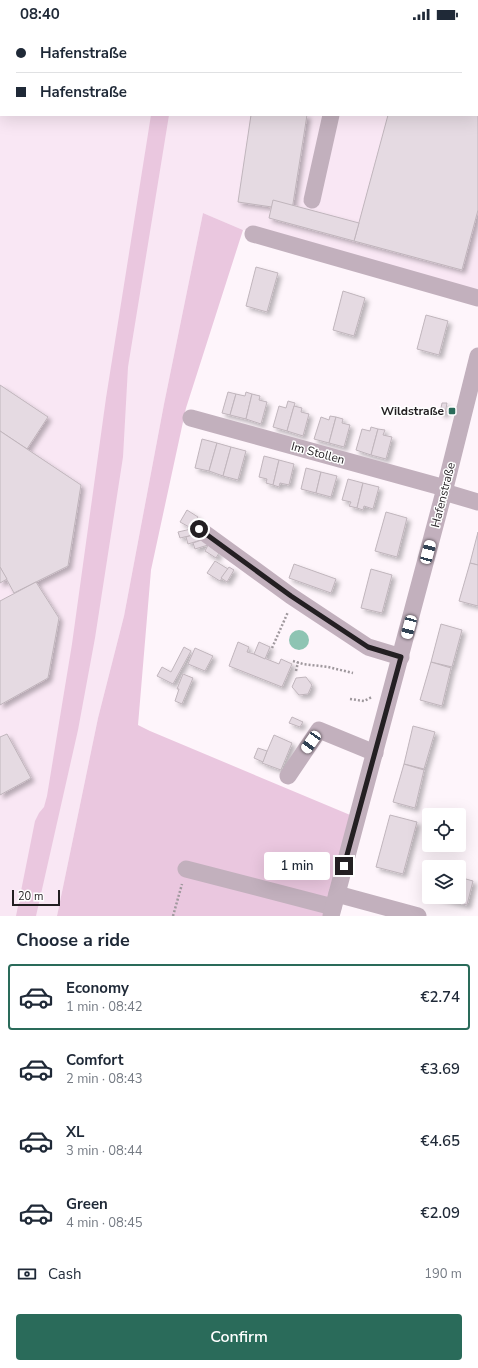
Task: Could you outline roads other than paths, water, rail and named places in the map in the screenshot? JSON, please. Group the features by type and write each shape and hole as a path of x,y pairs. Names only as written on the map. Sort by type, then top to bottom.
{"street":[{"path":"312,200 330,116"},
{"path":"253,234 478,298"},
{"name":"Hafenstraße","path":"333,906 401,657 445,490 478,356"},
{"name":"Im Stollen","path":"191,418 445,490 478,502"},
{"path":"199,529 294,598 368,647 401,657"},
{"path":"288,776 319,730 375,752"},
{"path":"186,869 333,906 418,916"}],"place":[{"name":"Wildstraße","path":"452,411"}]}
